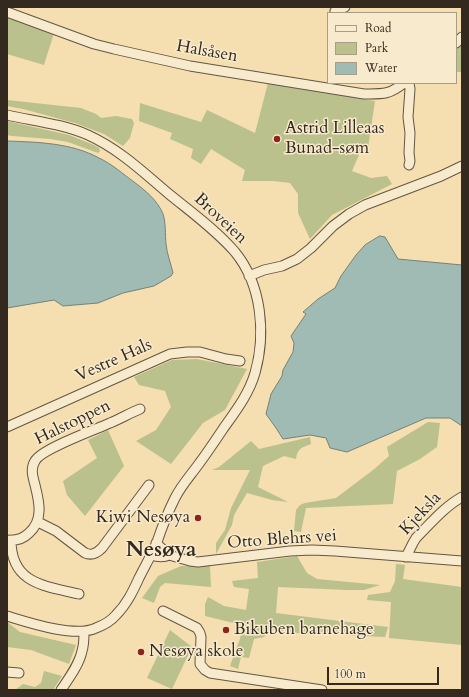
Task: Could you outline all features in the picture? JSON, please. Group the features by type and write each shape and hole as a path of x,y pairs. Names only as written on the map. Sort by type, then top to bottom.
{"street":[{"path":"335,11 346,7"},
{"name":"Halsåsen","path":"7,12 94,44 190,66 364,94 383,94 393,91 403,84"},
{"path":"409,84 409,165"},
{"name":"Broveien","path":"7,115 81,132 118,152 216,233 239,258 249,276 260,310 261,325 259,355 249,388 237,409 178,493 151,555 130,597 117,615 108,622 102,626 84,632"},
{"path":"249,276 264,270 282,266 297,259 311,248 333,226 349,214 462,166"},
{"name":"Vestre Hals","path":"7,427 170,354 200,352 240,361"},
{"name":"Halstoppen","path":"38,522 39,501 32,473 32,466 36,459 60,444 111,423 140,409"},
{"path":"79,594 40,584 25,576 14,559 9,540 17,540 26,536 38,522 56,530 88,555 95,554 102,548 149,485"},
{"name":"Kjeksla","path":"406,557 416,538 445,509 462,497"},
{"name":"Otto Blehrs vei","path":"156,543 169,554 198,562 312,550 462,561"},
{"path":"151,555 160,557 169,554"},
{"path":"163,611 197,628 201,637 200,664 210,673 322,690"},
{"path":"7,616 61,630 84,632 82,651 79,660 75,669 61,690"},
{"path":"7,672 19,674"}],"green space":[{"path":"7,15 54,33 44,65 7,54"},
{"path":"462,41 462,72 457,72 457,46"},
{"path":"268,83 375,101 368,148 362,148 352,171 371,178 387,176 392,184 332,215 310,239 298,213 298,194 290,183 273,181 242,181 245,170 211,149 201,164 191,158 193,149 170,139 172,133 139,121 140,103 201,122 207,110 255,133"},
{"path":"7,100 81,108 96,114 101,118 116,116 132,119 134,123 130,138 123,146 104,134 75,123 7,106"},
{"path":"7,121 69,135 94,145 99,148 100,151 98,153 68,142 7,135"},
{"path":"197,359 247,369 225,410 203,423 171,464 136,441 156,430 171,407 165,391 139,385 134,377 172,360"},
{"path":"428,422 440,423 437,447 420,459 397,471 393,504 306,508 301,532 294,531 296,510 300,505 336,498 389,456 387,447"},
{"path":"108,430 124,466 85,516 67,495 63,481 97,458 88,440"},
{"path":"310,437 311,444 300,449 296,459 284,456 263,466 258,487 288,502 272,500 247,493 234,515 232,525 216,554 216,543 225,530 231,508 250,470 212,470 219,467 251,441 259,449"},
{"path":"297,556 307,573 317,579 380,585 364,590 278,587 276,613 388,627 385,637 293,633 269,629 264,637 254,639 249,658 241,657 238,669 230,666 240,639 242,625 205,616 205,604 208,597 224,606 246,610 249,589 234,587 232,581 258,578 257,562"},
{"path":"396,564 405,565 403,579 462,587 462,645 389,638 391,602 367,600 368,595 390,592 395,581"},
{"path":"181,566 210,566 211,587 165,583 160,587 154,603 142,598 158,576"},
{"path":"7,622 20,632 76,645 69,664 31,650 7,647"},
{"path":"170,630 192,647 172,689 147,678"},
{"path":"44,671 62,676 53,690 15,690 23,684 35,687 41,683"}],"water":[{"path":"7,141 54,144 89,153 104,160 117,169 151,196 161,209 164,217 167,248 173,273 171,276 154,286 123,293 98,303 63,306 54,300 7,308"},
{"path":"380,236 385,237 398,259 462,265 462,426 450,418 426,418 347,452 330,448 326,438 310,435 283,439 266,414 271,394 282,376 283,370 293,352 294,343 291,336 306,314 303,312 318,299 335,288 341,276 356,255 365,245"}],"place":[{"name":"Astrid Lilleaas Bunad-søm","path":"277,139"},
{"name":"Kiwi Nesøya","path":"198,518"},
{"name":"Bikuben barnehage","path":"226,630"},
{"name":"Nesøya skole","path":"141,652"}],"district":[{"name":"Nesøya","path":"161,551"}]}
